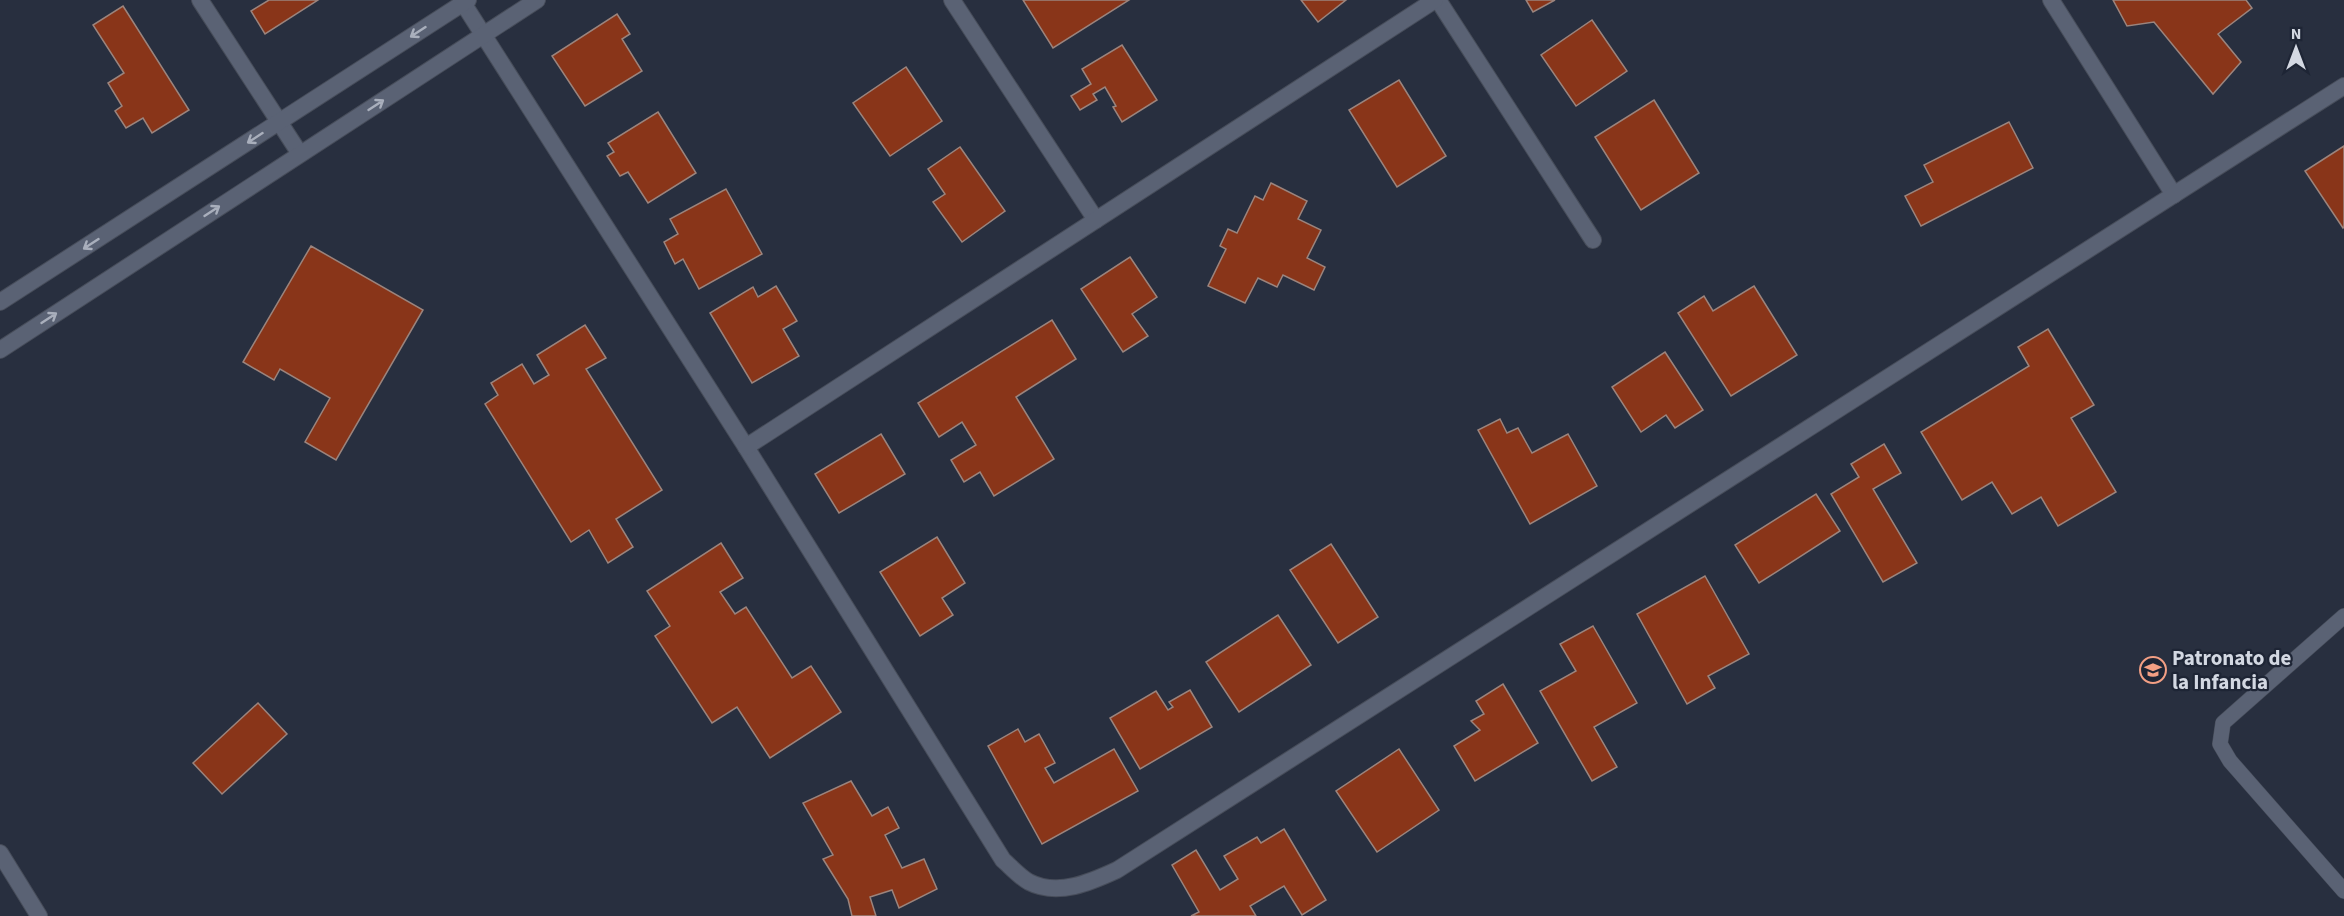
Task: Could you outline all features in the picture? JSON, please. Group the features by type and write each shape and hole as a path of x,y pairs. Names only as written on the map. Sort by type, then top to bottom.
{"street":[{"path":"200,0 300,154"},
{"path":"0,350 537,0"},
{"path":"952,0 1096,220"},
{"path":"746,447 1437,0 1593,240"},
{"path":"2051,0 2174,195"},
{"path":"0,302 465,2 483,36 746,447 1003,860 1030,882 1054,889 1085,885 1117,870 2344,86"},
{"path":"0,853 39,916"}],"lane":[{"path":"2344,616 2223,723 2220,744 2230,761 2344,891"}],"building":[{"path":"269,0 318,0 265,34 251,11"},
{"path":"1023,0 1129,0 1053,48"},
{"path":"1301,0 1346,0 1318,22"},
{"path":"1526,0 1555,0 1533,12"},
{"path":"2113,0 2246,0 2252,8 2218,34 2241,62 2213,94 2154,22 2127,26"},
{"path":"123,6 189,110 152,133 143,118 126,128 115,111 122,106 108,83 124,73 93,25"},
{"path":"617,14 630,34 622,39 642,71 585,106 552,56"},
{"path":"1592,20 1627,71 1576,106 1541,55"},
{"path":"1122,45 1157,100 1122,122 1105,87 1093,94 1097,100 1080,110 1071,96 1091,84 1082,69"},
{"path":"906,67 942,121 890,156 853,103"},
{"path":"1399,80 1446,156 1397,187 1349,110"},
{"path":"1654,100 1699,173 1641,210 1595,137"},
{"path":"658,112 696,173 648,203 628,172 620,176 607,156 614,152 608,143"},
{"path":"2009,122 2033,168 1921,226 1905,196 1933,182 1924,165"},
{"path":"2344,146 2344,227 2343,228 2305,171"},
{"path":"960,147 1005,211 962,242 933,202 945,194 928,169"},
{"path":"1271,183 1307,201 1298,219 1321,230 1307,258 1325,267 1314,290 1283,275 1277,287 1258,278 1245,303 1208,286 1226,249 1220,246 1228,229 1237,233 1255,196 1263,200"},
{"path":"726,189 762,254 699,289 683,259 675,264 664,242 678,234 670,219"},
{"path":"311,246 423,310 336,460 305,442 330,398 280,369 274,380 243,362"},
{"path":"1130,257 1157,297 1132,314 1148,336 1123,352 1081,289"},
{"path":"776,286 797,321 783,329 799,356 752,383 710,313 753,287 758,297"},
{"path":"1754,286 1797,355 1731,396 1678,313 1704,296 1713,311"},
{"path":"1052,320 1076,359 1016,397 1054,459 994,496 980,472 964,482 951,460 976,445 962,422 939,437 918,403"},
{"path":"585,325 606,358 586,369 662,490 616,519 633,547 608,563 589,530 571,542 485,404 498,395 491,383 522,364 534,384 549,375 537,355"},
{"path":"2048,329 2094,405 2071,418 2116,492 2058,526 2041,497 2012,514 1992,482 1962,500 1921,432 2029,366 2018,347"},
{"path":"1665,352 1703,410 1675,428 1666,415 1641,432 1612,387"},
{"path":"1500,419 1507,433 1518,428 1532,453 1568,434 1597,486 1530,524 1478,430"},
{"path":"881,434 905,474 839,513 815,474"},
{"path":"1884,444 1901,473 1873,489 1917,563 1883,582 1831,494 1859,477 1851,464"},
{"path":"1816,494 1840,531 1759,583 1735,545"},
{"path":"937,537 965,583 942,598 953,615 920,636 880,572"},
{"path":"721,543 743,578 720,592 735,614 746,607 792,678 811,666 841,712 770,758 737,707 712,723 655,636 670,626 647,591"},
{"path":"1331,544 1378,617 1338,643 1290,570"},
{"path":"1705,576 1749,654 1708,676 1715,688 1687,704 1637,614"},
{"path":"1278,615 1311,665 1239,712 1206,662"},
{"path":"1593,626 1637,703 1594,727 1617,767 1592,781 1540,691 1576,671 1560,644"},
{"path":"1503,684 1538,743 1475,781 1454,746 1480,730 1471,721 1484,714 1476,701"},
{"path":"1190,690 1212,727 1140,769 1110,718 1156,691 1168,710 1173,707 1169,702"},
{"path":"258,703 287,734 222,794 193,763"},
{"path":"1018,729 1025,742 1039,734 1055,763 1045,768 1054,783 1114,749 1138,791 1042,844 988,746"},
{"path":"1399,749 1439,810 1377,852 1336,791"},
{"path":"851,781 872,816 888,807 899,828 885,835 902,868 924,859 937,889 899,908 892,890 870,897 876,916 852,916 848,899 823,859 833,855 803,803"},
{"path":"1284,829 1326,900 1302,915 1284,886 1250,906 1256,916 1191,916 1199,912 1172,865 1196,850 1220,890 1238,879 1224,856 1257,837 1261,843"}],"place":[{"name":"Patronato de la Infancia","path":"2153,670"}]}
